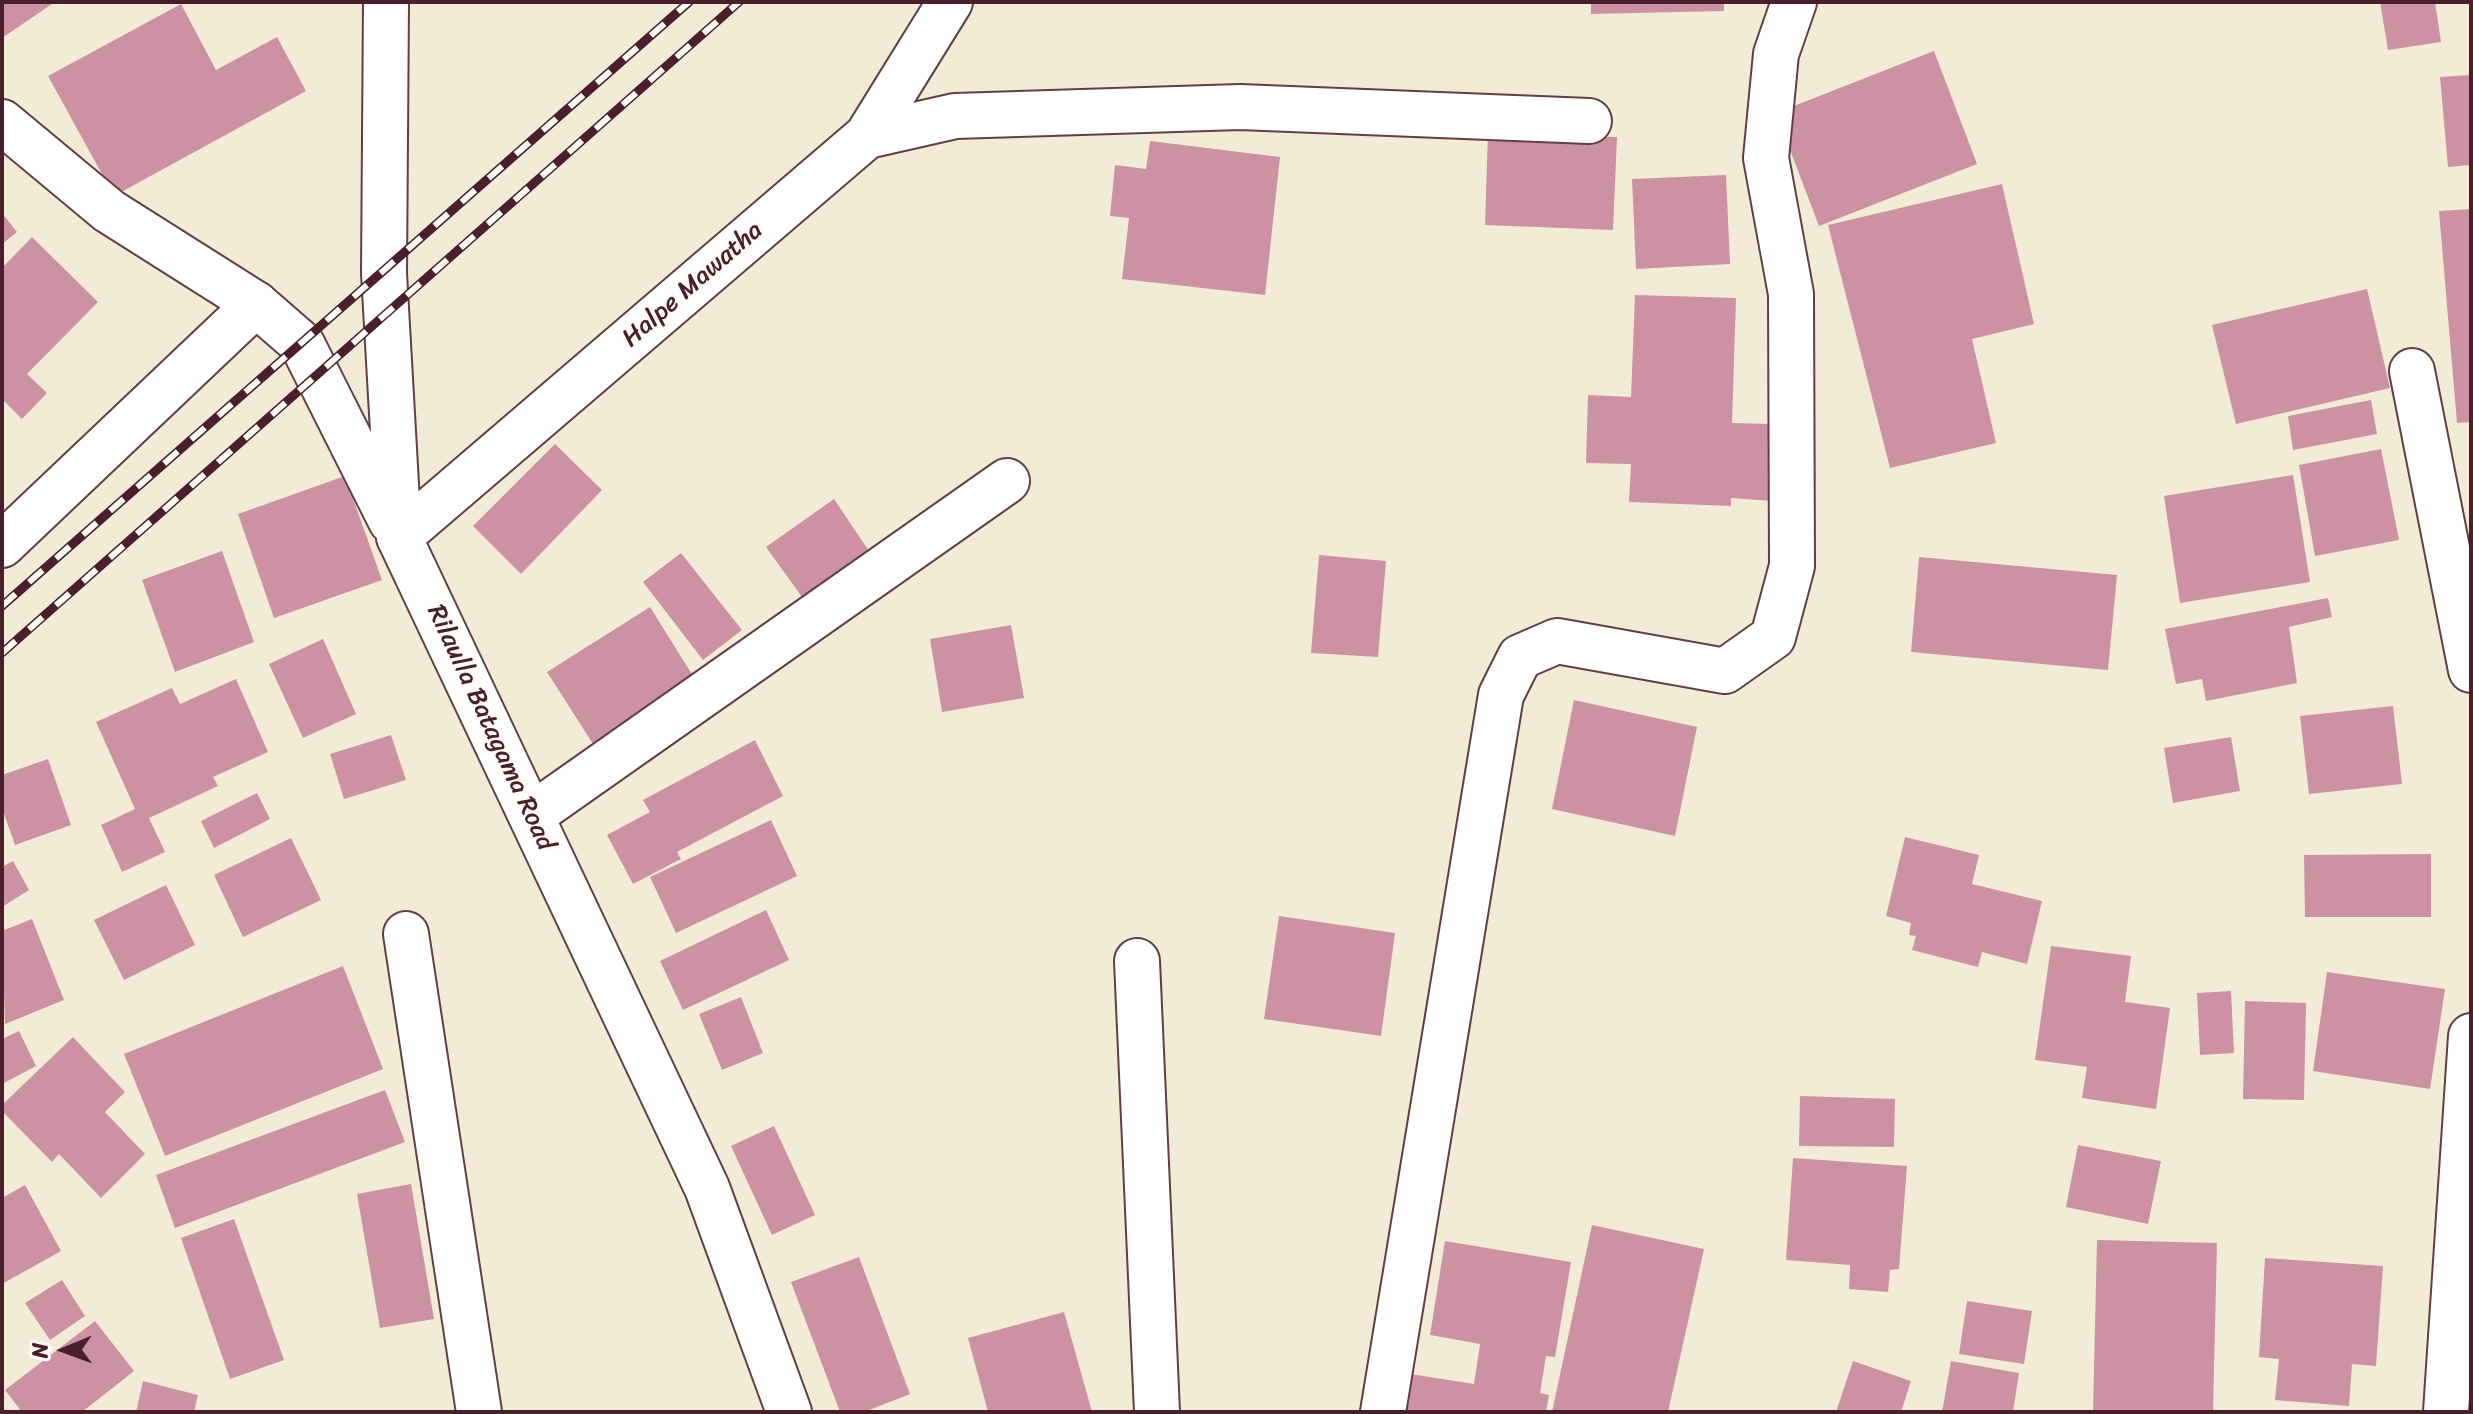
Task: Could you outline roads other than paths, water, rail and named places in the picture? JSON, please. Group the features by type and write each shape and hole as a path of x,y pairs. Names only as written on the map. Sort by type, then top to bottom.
{"street":[{"name":"Rilaulla Batagama Road","path":"386,2 384,273 399,537 707,1188 789,1412"},
{"name":"Halpe Mawatha","path":"399,537 867,136 950,2"},
{"path":"1383,1412 1501,695 1520,657 1557,641 1725,671 1773,637 1792,566 1791,294 1766,158 1776,54 1794,2"},
{"path":"867,136 955,116 1240,107 1589,121"},
{"path":"2,122 109,211 256,304 302,344 399,537"},
{"path":"2,545 256,304"},
{"path":"2412,371 2471,670"},
{"path":"532,815 1007,481"},
{"path":"406,934 479,1412"},
{"path":"1137,961 1157,1412"},
{"path":"2446,1412 2471,1036"}],"railway":[{"path":"2,606 689,2"},
{"path":"2,653 739,2"}]}
